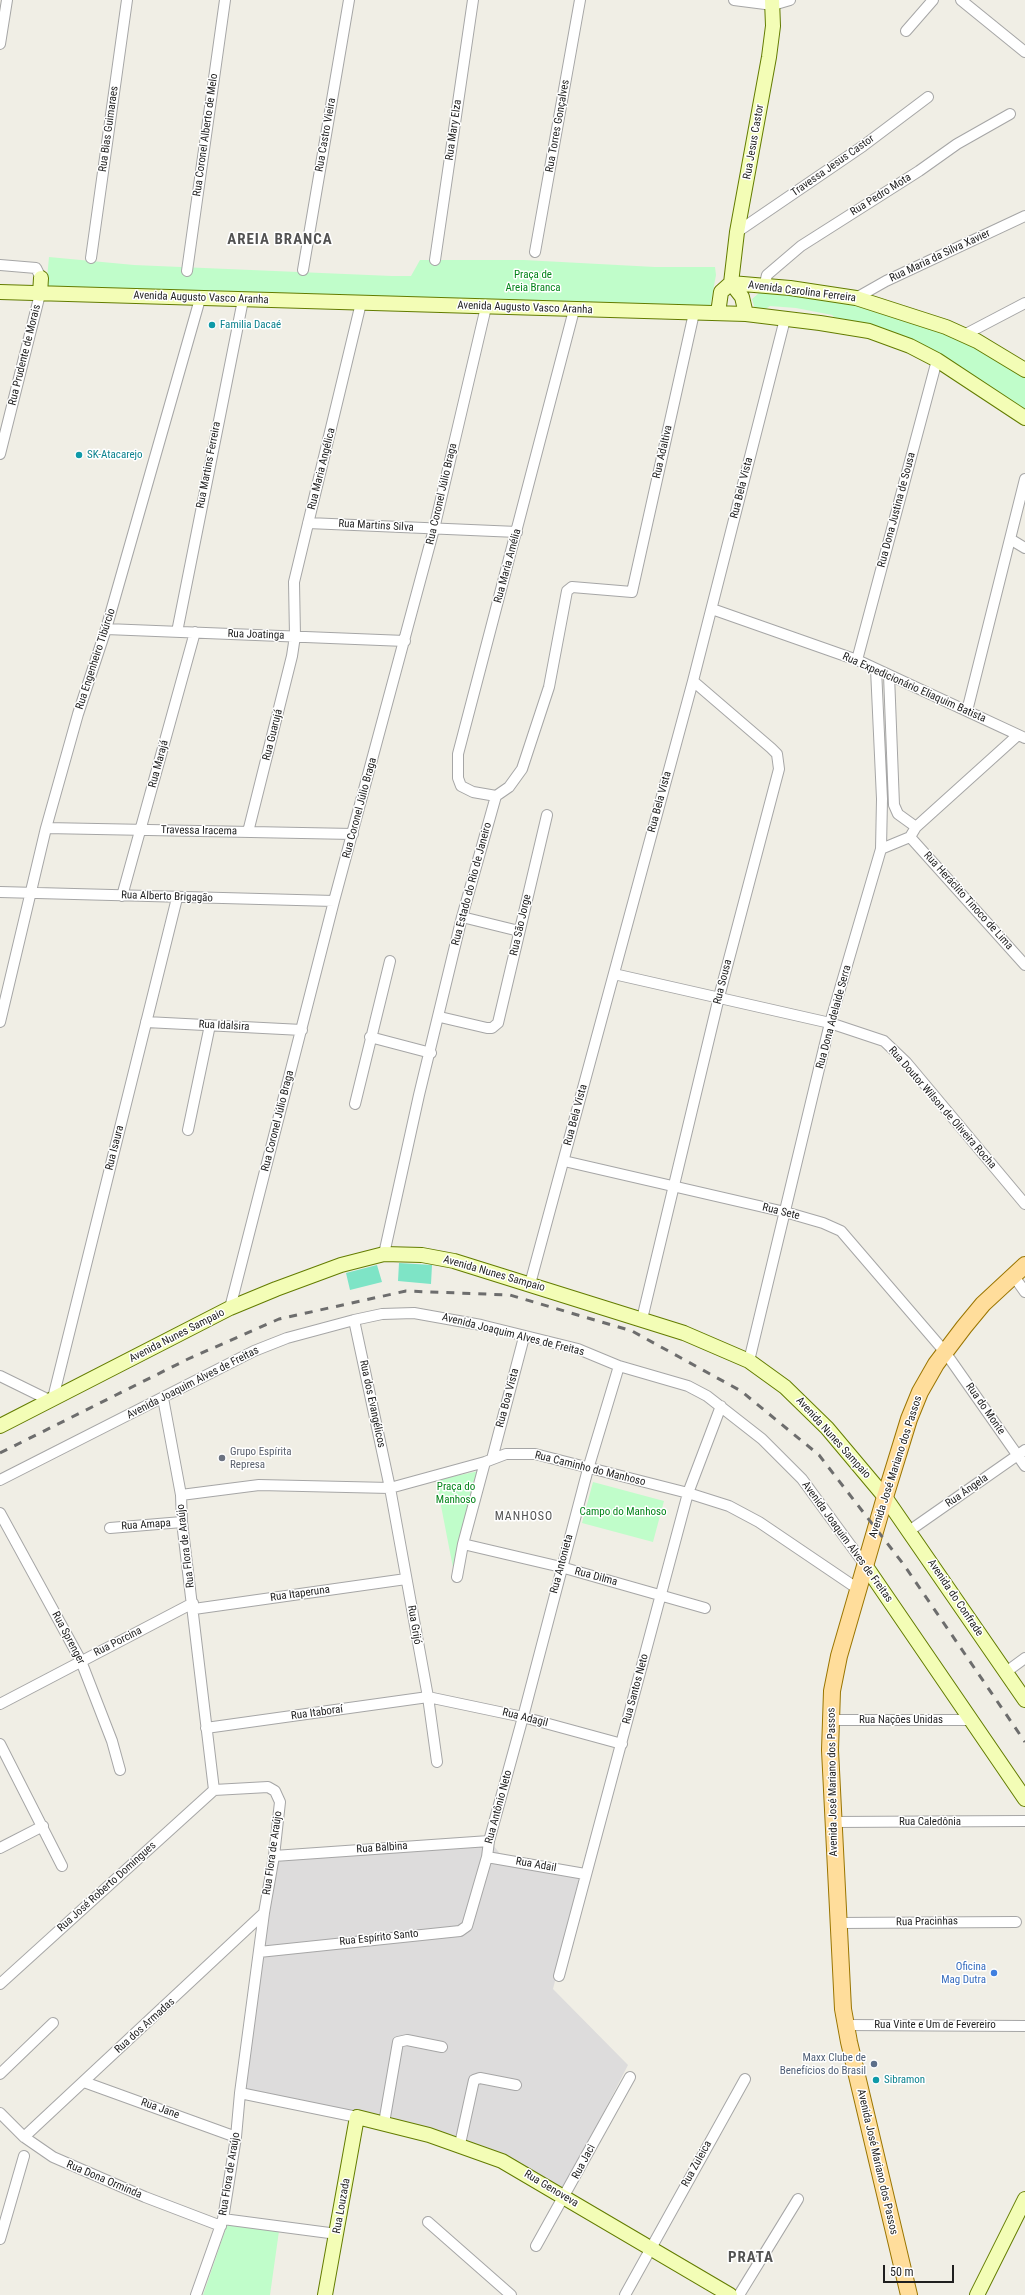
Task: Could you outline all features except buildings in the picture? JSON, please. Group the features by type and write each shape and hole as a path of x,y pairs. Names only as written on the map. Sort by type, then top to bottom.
{"main road":[{"name":"Avenida José Mariano dos Passos","path":"909,2295 846,2025 838,1923 830,1720 836,1673 858,1589 914,1406 927,1379 945,1352 983,1304 1025,1265"}],"street":[{"path":"0,44 7,0"},
{"name":"Rua Bias Guimaraes","path":"91,258 127,0"},
{"name":"Rua Coronel Alberto de Melo","path":"187,271 225,0"},
{"name":"Rua Castro Vieira","path":"303,270 348,0"},
{"name":"Rua Mary Elza","path":"435,260 473,0"},
{"name":"Rua Torres Gonçalves","path":"536,252 580,0"},
{"path":"734,0 773,3 790,0"},
{"path":"906,31 932,0"},
{"path":"961,0 1025,52"},
{"name":"Rua Jesus Castor","path":"718,313 721,292 731,283 737,232 769,57 773,3"},
{"name":"Travessa Jesus Castor","path":"737,232 863,146 928,98"},
{"name":"Rua Pedro Mota","path":"764,287 767,275 801,246 919,171 957,144 1010,114"},
{"name":"Rua Maria da Silva Xavier","path":"856,298 886,281 1025,216"},
{"path":"0,265 36,268 41,278"},
{"name":"Rua Prudente de Morais","path":"0,454 40,294 41,278"},
{"path":"731,283 742,297 746,314"},
{"name":"Avenida Carolina Ferreira","path":"731,283 856,298 964,334 1025,370"},
{"name":"Avenida Augusto Vasco Aranha","path":"0,292 746,314 869,331 910,346 936,360 1025,418"},
{"name":"Rua Engenheiro Tibúrcio","path":"0,1022 46,828 78,714 106,629 200,299"},
{"name":"Rua Martins Ferreira","path":"177,632 243,300"},
{"name":"Rua Maria Angélica","path":"295,636 294,582 324,464 361,303"},
{"path":"964,334 1025,304"},
{"name":"Rua Coronel Júlio Braga","path":"230,1308 334,901 434,529 486,307"},
{"name":"Rua Maria Amélia","path":"496,796 473,792 461,786 458,778 458,754 574,310"},
{"name":"Rua Adaltiva","path":"496,796 509,787 522,769 549,687 567,591 572,587 632,592 694,313"},
{"name":"Rua Bela Vista","path":"530,1284 693,681 785,319"},
{"name":"Rua Dona Justina de Sousa","path":"857,660 936,360"},
{"path":"966,711 1025,479"},
{"name":"Rua Martins Silva","path":"308,523 517,532"},
{"path":"1010,539 1025,548"},
{"name":"Rua Expedicionário Eliaquim Batista","path":"712,609 857,660 1021,736"},
{"name":"Rua Joatinga","path":"106,629 405,641"},
{"name":"Rua Marajá","path":"122,896 195,632"},
{"name":"Rua Guarujá","path":"248,832 288,674 295,636"},
{"path":"876,669 882,799 881,849 910,837 916,827 1021,736"},
{"path":"889,675 894,805 898,814 916,827"},
{"name":"Rua Sousa","path":"642,1319 719,997 779,766 777,754 771,748 693,681"},
{"name":"Rua Estado do Rio de Janeiro","path":"384,1254 419,1095 440,1017 462,917 496,796"},
{"name":"Rua São Jorge","path":"440,1017 487,1028 495,1026 500,1018 547,815"},
{"name":"Travessa Iracema","path":"46,828 353,834"},
{"name":"Rua Heráclito Tinoco de Lima","path":"910,837 1025,965"},
{"name":"Rua Dona Adelaide Serra","path":"749,1361 830,1023 881,849"},
{"name":"Rua Alberto Brigagão","path":"0,892 176,898 334,901"},
{"name":"Rua Isaura","path":"51,1399 176,898"},
{"path":"462,917 519,931"},
{"path":"355,1104 390,961"},
{"name":"Rua Doutor Wilson de Oliveira Rocha","path":"614,974 830,1023 871,1035 891,1047 1025,1204"},
{"name":"Rua Idalsira","path":"146,1022 302,1030"},
{"path":"188,1130 210,1025"},
{"path":"370,1038 431,1053"},
{"name":"Rua Sete","path":"564,1161 785,1212 823,1223 841,1231 945,1352"},
{"name":"Avenida Nunes Sampaio","path":"0,1426 258,1295 340,1265 384,1254 422,1256 454,1261 642,1319 690,1335 749,1361 785,1387 813,1413 885,1497"},
{"path":"1013,1275 1025,1292"},
{"name":"Avenida Joaquim Alves de Freitas","path":"0,1480 254,1351 287,1338 354,1320 382,1314 414,1313 459,1320 578,1350 619,1366 688,1386 721,1406 762,1439 802,1479 865,1564 1025,1799"},
{"name":"Rua dos Evangélicos","path":"354,1320 390,1488"},
{"name":"Rua Boa Vista","path":"457,1577 464,1544 524,1337"},
{"name":"Rua do Monte","path":"945,1352 1021,1453 1025,1466"},
{"name":"Rua Antonieta","path":"523,1717 561,1567 588,1469 619,1366"},
{"path":"0,1376 51,1399"},
{"name":"Rua Flora de Araújo","path":"163,1398 181,1495 182,1522 214,1790 262,1786 275,1790 280,1802 274,1856 264,1913 240,2093 236,2136 222,2223 196,2295"},
{"name":"Rua Santos Neto","path":"559,1976 585,1874 622,1744 688,1493 721,1406"},
{"name":"Rua Caminho do Manhoso","path":"181,1495 259,1485 390,1488 488,1461 506,1454 525,1453 549,1457 588,1469 711,1500 745,1514 858,1589"},
{"name":"Rua Ângela","path":"910,1531 1021,1453"},
{"name":"Rua Grijó","path":"390,1488 428,1697 437,1762"},
{"name":"Avenida do Confrade","path":"885,1497 910,1531 1025,1700"},
{"name":"Rua Sprenger","path":"0,1513 81,1661 110,1734 120,1770"},
{"name":"Rua Amapa","path":"110,1528 182,1522"},
{"name":"Rua Dilma","path":"464,1544 561,1567 705,1608"},
{"name":"Rua Itaperuna","path":"193,1606 406,1579"},
{"name":"Rua Porcina","path":"0,1704 81,1661 193,1606"},
{"path":"1006,1672 1025,1658"},
{"name":"Rua Adagil","path":"428,1697 523,1717 622,1744"},
{"name":"Rua Itaboraí","path":"206,1728 428,1697"},
{"name":"Rua Antônio Neto","path":"474,1896 488,1857 489,1841 523,1717"},
{"name":"Rua Nações Unidas","path":"830,1720 972,1720"},
{"path":"0,1744 62,1866"},
{"name":"Rua José Roberto Domingues","path":"0,1984 214,1790"},
{"name":"Rua Caledônia","path":"834,1822 1025,1821"},
{"path":"0,1848 43,1826"},
{"name":"Rua Balbina","path":"274,1856 489,1841"},
{"name":"Rua Adail","path":"488,1857 585,1874"},
{"name":"Rua Espírito Santo","path":"259,1952 460,1931 468,1924 474,1896"},
{"name":"Rua dos Armadas","path":"24,2137 264,1913"},
{"name":"Rua Pracinhas","path":"838,1923 1016,1922"},
{"path":"0,2074 53,2022"},
{"name":"Rua Vinte e Um de Fevereiro","path":"846,2025 1025,2026"},
{"path":"384,2123 398,2042 407,2040 442,2047"},
{"name":"Rua Jaci","path":"536,2246 565,2197 630,2077"},
{"path":"460,2144 474,2080 480,2078 516,2086"},
{"name":"Rua Zuleica","path":"625,2295 745,2079"},
{"name":"Rua Jane","path":"84,2082 236,2136"},
{"path":"240,2093 357,2117"},
{"name":"Rua Dona Orminda","path":"0,2112 24,2137 53,2157 83,2171 222,2223 337,2234"},
{"name":"Rua Genoveva","path":"357,2117 460,2144 502,2161 730,2295"},
{"name":"Rua Louzada","path":"325,2295 357,2117"},
{"path":"0,2239 24,2156"},
{"path":"739,2295 798,2199"},
{"path":"977,2295 1025,2199"},
{"path":"428,2222 511,2295"}],"shaded area":[{"path":"490,1841 501,1855 581,1878 553,1989 628,2065 564,2190 484,2156 419,2135 241,2098 272,1857 391,1842"}],"green space":[{"name":"Praça de Areia Branca","path":"49,257 134,265 392,276 411,276 420,260 524,260 655,267 715,267 716,275 710,307 46,289"},
{"path":"759,293 776,293 846,303 964,340 1025,376 1025,413 869,325 837,320 832,315 796,308 770,306 764,310 755,309 752,299"},
{"path":"399,1263 432,1265 431,1284 398,1281"},
{"path":"377,1265 382,1282 350,1290 346,1273"},
{"name":"Praça do Manhoso","path":"479,1471 455,1578 436,1480"},
{"name":"Campo do Manhoso","path":"593,1482 664,1501 653,1542 582,1523"},
{"path":"227,2225 279,2231 270,2295 203,2295"}],"railway":[{"path":"0,1453 188,1359 279,1319 406,1291 510,1295 632,1331 741,1391 819,1455 904,1565 1025,1742"}],"place":[{"name":"Familia Dacaé","path":"212,325"},
{"name":"SK-Atacarejo","path":"79,455"},
{"name":"Grupo Espírita Represa","path":"222,1458"},
{"name":"Oficina Mag Dutra","path":"994,1973"},
{"name":"Maxx Clube de Benefícios do Brasil","path":"874,2064"},
{"name":"Sibramon","path":"876,2080"}],"district":[{"name":"AREIA BRANCA","path":"280,240"},
{"name":"MANHOSO","path":"524,1517"},
{"name":"PRATA","path":"751,2258"}]}
